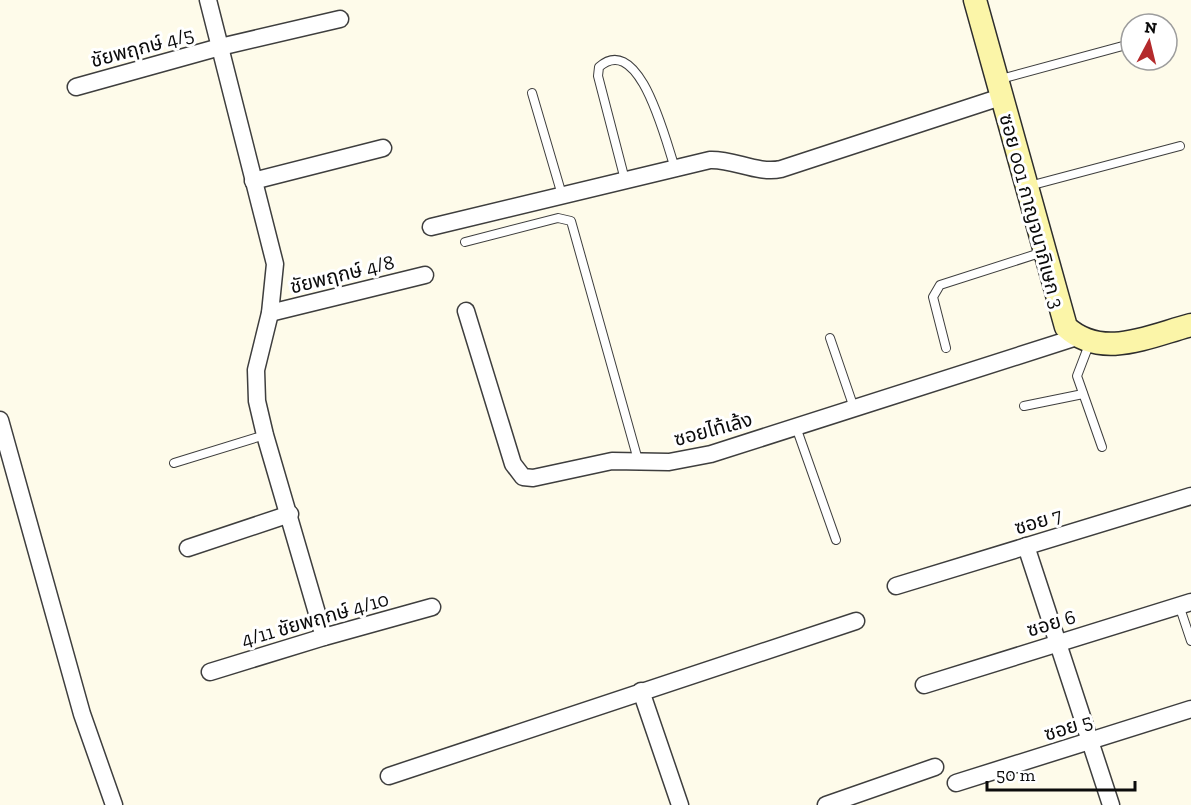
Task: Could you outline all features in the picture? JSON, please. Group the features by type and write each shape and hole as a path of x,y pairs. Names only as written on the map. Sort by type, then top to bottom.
{"street":[{"path":"208,0 275,264 270,313 256,370 257,401 324,637"},
{"name":"ซอย 001 กาญจนาภิเษก 3","path":"975,0 1061,317 1066,327 1084,339"},
{"name":"ชัยพฤกษ์ 4/5","path":"76,87 220,47 340,19"},
{"path":"431,227 675,168 722,160 764,170 781,169 999,88"},
{"path":"254,180 383,148"},
{"name":"ชัยพฤกษ์ 4/8","path":"270,313 425,275"},
{"name":"ซอยไท้เล้ง","path":"466,311 518,473 532,478 612,461 669,462 711,454 854,408 1084,339"},
{"path":"1084,339 1099,345 1128,342 1191,325"},
{"path":"0,420 82,714 114,805"},
{"name":"ซอย 7","path":"896,585 1191,496"},
{"path":"188,548 290,514"},
{"path":"1026,546 1111,805"},
{"name":"ซอย 6","path":"924,685 1185,603"},
{"name":"4/11 ชัยพฤกษ์ 4/10","path":"210,672 432,607"},
{"path":"389,776 856,621"},
{"path":"641,691 680,805"},
{"name":"ซอย 5","path":"956,783 1191,709"},
{"path":"826,805 935,767"}],"lane":[{"path":"999,88 1119,48"},
{"path":"625,180 598,76 599,67 606,61 619,58 627,62 638,74 653,104 675,168"},
{"path":"532,93 562,195"},
{"path":"1026,187 1180,146"},
{"path":"465,242 558,218 571,221 638,460"},
{"path":"946,348 933,297 940,285 1043,252"},
{"path":"830,338 854,408"},
{"path":"1084,339 1078,371 1083,394 1102,447"},
{"path":"1024,406 1083,394"},
{"path":"796,427 836,540"},
{"path":"174,463 265,435"},
{"path":"1185,603 1191,641"}]}
